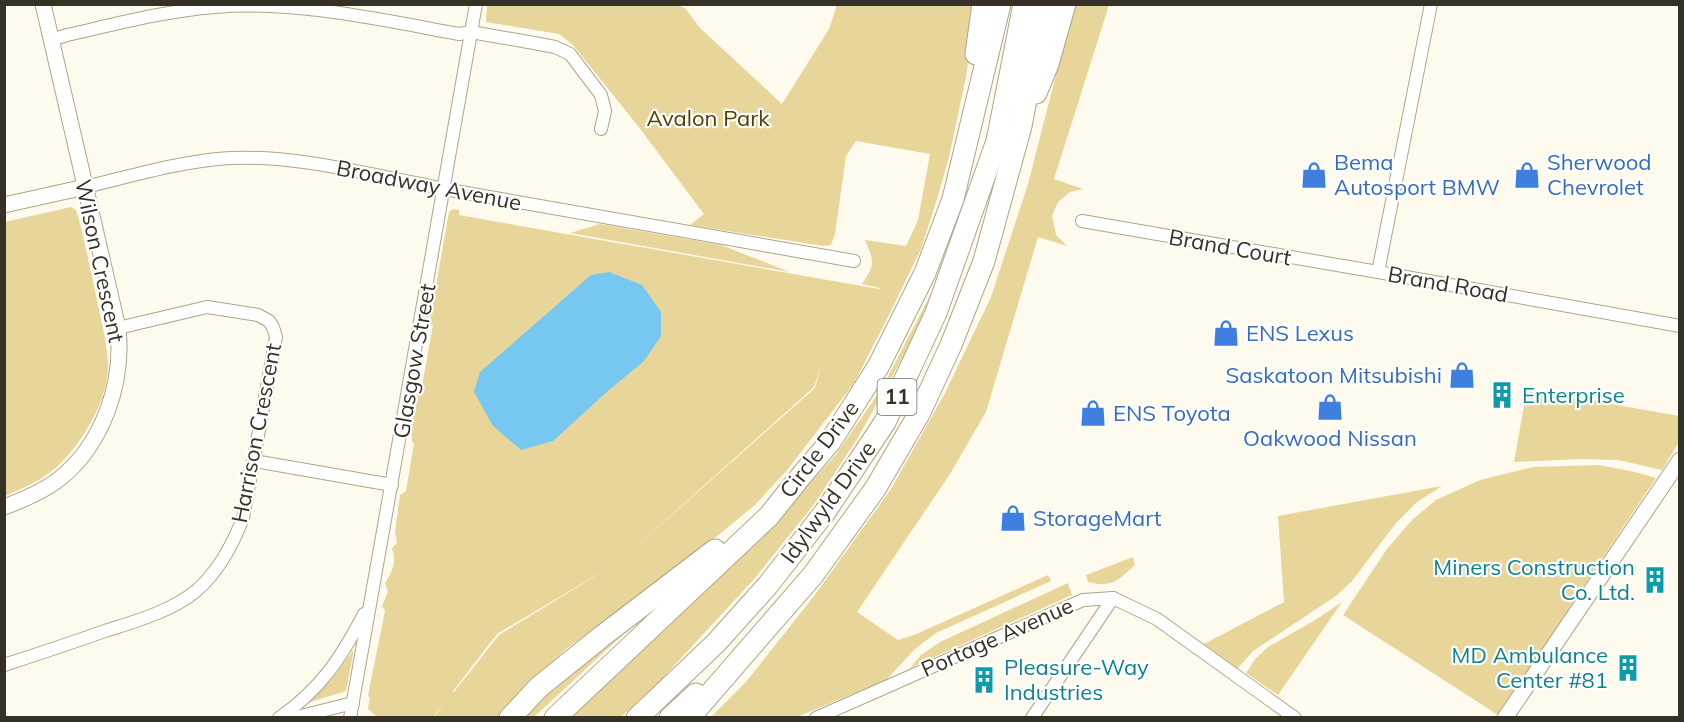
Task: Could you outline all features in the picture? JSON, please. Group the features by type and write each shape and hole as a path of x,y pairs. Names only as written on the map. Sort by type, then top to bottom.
{"highway":[{"path":"963,156 983,4"},
{"name":"Circle Drive","path":"555,717 769,516 830,442 878,367 925,273 952,198 1000,4"},
{"name":"Idylwyld Drive","path":"637,717 716,643 768,585 825,512 885,422 936,314 997,141 1024,4"},
{"name":"11","path":"689,717 813,575 875,489 919,414 951,345 984,261 1021,126 1044,4"},
{"path":"1021,126 1048,64 1065,4"},
{"path":"510,717 539,687 712,552 787,482 801,476"},
{"name":"11","path":"670,717 755,642"}],"street":[{"name":"Wilson Crescent","path":"4,507 44,489 78,461 107,414 119,358 118,328 43,4"},
{"name":"Glasgow Street","path":"350,717 476,4"},
{"name":"Brand Road","path":"1431,4 1378,272 1680,326"},
{"path":"51,40 171,12 244,6 313,10 459,33 471,32 555,47 570,54 602,95 605,111 602,129"},
{"name":"Broadway Avenue","path":"4,205 184,164 230,158 273,159 304,162 854,261"},
{"name":"Brand Court","path":"1082,221 1378,272"},
{"name":"Harrison Crescent","path":"4,665 173,606 197,590 216,569 234,540 243,518 276,338 273,327 269,321 258,315 207,307 118,328"},
{"path":"1505,717 1680,460"},
{"path":"254,461 392,484"},
{"path":"1032,717 1113,598"},
{"name":"Portage Avenue","path":"816,717 1083,600 1113,598 1157,619 1295,717"},
{"path":"279,717 302,701 324,679 346,650 370,602"},
{"path":"292,717 353,703"}],"green space":[{"name":"Avalon Park","path":"487,5 676,5 685,8 700,28 782,104 829,29 837,5 976,5 966,77 949,157 921,249 854,383 788,469 755,505 678,568 566,649 521,690 498,717 434,717 446,701 433,717 377,717 368,709 370,698 368,696 385,610 382,606 388,592 385,583 394,564 392,549 397,543 395,532 400,495 406,491 414,443 412,442 411,425 416,390 422,386 433,325 429,325 449,212 453,209 459,210 459,215 879,289 862,284 870,272 872,263 865,240 906,246 918,220 930,154 856,141 846,156 835,234 831,245 823,246 690,225 704,214 573,45 559,34 486,22","holes":["821,366 815,388 619,562 814,387","615,564 499,635 453,691 497,634"]},
{"path":"1074,5 1109,5 1054,179 1083,189 1070,192 1058,202 1052,216 1056,235 1067,246 1038,237 986,412 950,474 857,612 898,640 1048,575 1051,581 936,633 915,649 886,680 797,717 710,718 746,682 814,596 891,489 945,393 991,297 1028,184"},
{"path":"71,207 76,210 79,220 103,326 108,363 107,378 97,410 89,426 68,455 45,476 5,496 5,222"},
{"path":"600,224 721,245 790,272 570,233"},
{"path":"943,271 915,336 857,439 815,503 755,578 659,682 621,717 571,718 750,547 835,456 882,388"},
{"path":"1527,389 1679,416 1679,442 1662,470 1618,460 1514,462"},
{"path":"1599,465 1656,478 1498,715 1343,615 1387,549 1412,520 1436,500 1480,480 1533,467"},
{"path":"1442,486 1417,502 1396,523 1352,581 1336,596 1253,651 1237,669 1204,644 1284,602 1278,516"},
{"path":"1133,557 1135,565 1114,581 1104,584 1088,582 1086,575"},
{"path":"1068,583 1072,595 910,668 921,655 940,642"},
{"path":"661,599 534,717 519,718 536,699"},
{"path":"1342,602 1278,695 1246,673 1256,658 1268,647"},
{"path":"354,649 346,691 307,703 333,678"}],"water":[{"path":"609,272 642,285 661,312 661,336 644,361 553,441 521,450 493,426 474,392 480,372 591,275"}],"place":[{"name":"Bema Autosport BMW","path":"1314,175"},
{"name":"Sherwood Chevrolet","path":"1527,175"},
{"name":"ENS Lexus","path":"1226,333"},
{"name":"Saskatoon Mitsubishi","path":"1462,375"},
{"name":"Enterprise","path":"1502,395"},
{"name":"Oakwood Nissan","path":"1330,407"},
{"name":"ENS Toyota","path":"1093,413"},
{"name":"StorageMart","path":"1013,518"},
{"name":"Miners Construction Co. Ltd.","path":"1655,580"},
{"name":"MD Ambulance Center #81","path":"1628,668"},
{"name":"Pleasure-Way Industries","path":"984,680"}]}
